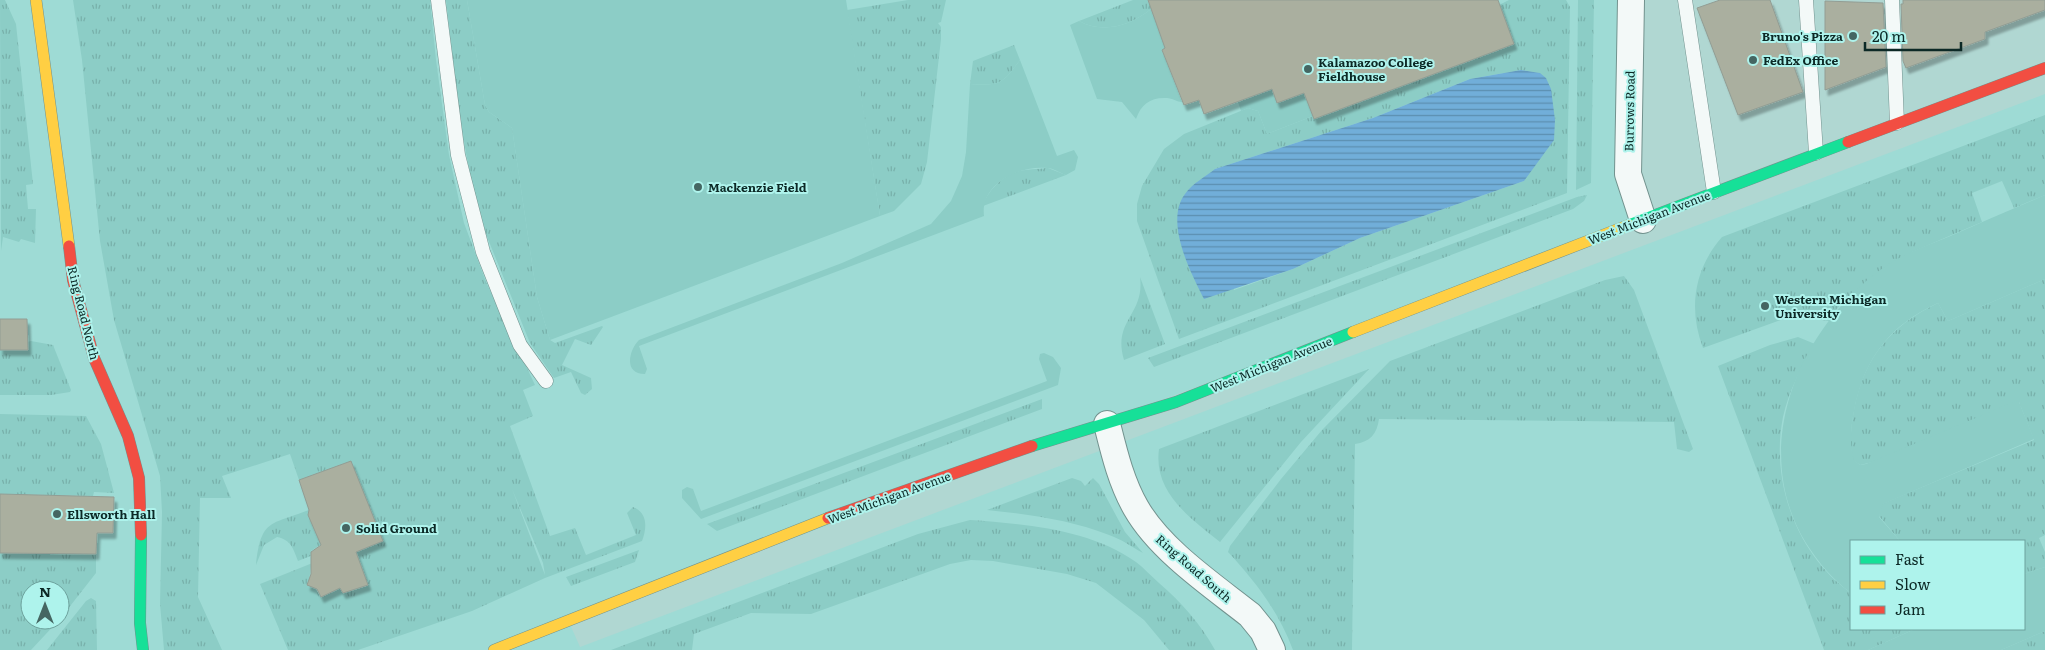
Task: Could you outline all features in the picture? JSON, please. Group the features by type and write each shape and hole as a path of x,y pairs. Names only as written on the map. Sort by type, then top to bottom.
{"street":[{"name":"Ring Road North","path":"36,0 58,151 73,280 94,358 128,436 139,478 141,515 140,624 142,650"},
{"name":"Burrows Road","path":"1632,0 1628,174 1643,220"},
{"name":"West Michigan Avenue","path":"494,650 816,522 1043,442 1062,438 1176,402 1472,284 2045,68"},
{"name":"Ring Road South","path":"1107,424 1116,459 1136,508 1156,536 1250,615 1272,650"}],"lane":[{"path":"438,0 458,155 482,252 520,345 546,381"},
{"path":"1685,0 1714,192"},
{"path":"1806,0 1816,153"},
{"path":"1892,0 1897,123"}],"shaded area":[{"path":"0,0 1631,0 1643,220 569,622 580,647 2045,94 2045,650 0,650"},
{"path":"1521,70 1540,73 1546,78 1551,89 1555,120 1554,140 1524,181 1360,238 1293,269 1204,299 1187,262 1178,233 1177,219 1179,205 1185,194 1199,180 1215,169 1373,118 1470,79"}],"green space":[{"path":"0,0 5,0 16,24 33,184 26,185 28,209 36,209 35,243 21,239 19,242 3,237 1,251"},
{"path":"73,0 430,0 449,155 464,223 486,282 535,385 523,390 533,416 510,426 550,536 575,528 586,555 636,535 627,513 633,507 644,517 645,531 642,541 545,578 472,611 358,650 288,650 260,584 315,562 317,565 311,567 309,581 321,597 340,588 343,593 368,586 356,552 383,541 351,462 299,480 290,454 222,476 231,498 200,498 198,597 222,650 164,650 160,604 162,512 160,476 114,320 100,241 82,60","holes":["512,489 543,563 545,575"]},
{"path":"446,0 467,0 485,105 489,112 512,128 537,297 550,340 555,343 603,327 591,345 575,339 562,365 591,378 592,389 585,395 581,393 571,372 554,378 530,343 477,212 460,120"},
{"name":"Mackenzie Field","path":"467,0 846,0 880,216 550,340 537,297 512,128 489,112 485,105"},
{"path":"908,0 946,0 941,22 938,23 941,27 941,39 927,162 921,184 894,211 880,216 847,10"},
{"path":"1133,0 1148,0 1151,9 1134,20 1116,26 1097,27 1079,21"},
{"path":"1509,0 1566,0 1570,7 1567,193 1179,339 1137,221 1137,204 1142,186 1164,149 1184,134 1248,108 1258,111 1267,134 1313,116 1314,119 1514,44 1499,5","holes":["1521,70 1540,73 1524,181 1360,238 1293,269 1234,290 1215,169 1373,118 1470,79"]},
{"path":"1578,0 1594,0 1591,183 1576,190"},
{"path":"1151,9 1165,48 1162,50 1182,102 1167,98 1151,100 1141,109 1136,119 1122,102 1097,99 1070,25 1079,21 1097,27 1116,26 1134,20"},
{"path":"1014,45 1020,60 1005,78 995,83 970,84 973,61"},
{"path":"1020,60 1057,156 1074,150 1078,157 1075,170 1066,175 1047,168 1036,168 1014,173 995,186 988,195 984,205 984,216 639,346 647,369 645,374 633,370 630,361 631,355 635,344 639,340 842,263 931,224 951,201 962,176 966,152 970,84 988,84 1000,81 1009,74"},
{"path":"1272,89 1277,103 1304,93 1313,116 1267,134 1258,111 1248,108 1241,111 1238,102"},
{"path":"2045,115 2045,195 2014,208 2002,181 1972,193 1982,222 1912,252 1839,306 1829,321 1792,316 1703,348 1696,319 1696,290 1705,262 1722,237"},
{"path":"1048,168 1066,175 983,206 987,196 1005,177 1020,171"},
{"path":"1587,195 1584,201 1573,209 1154,367 1148,358 1577,197"},
{"path":"2045,195 2045,279 1948,321 1938,303 1906,322 1893,333 1872,359 1859,392 1854,411 1851,436 1854,460 1860,465 1866,464 2016,401 2019,402 2034,439 1883,504 1879,517 1899,540 1850,540 1850,592 1826,570 1806,543 1789,506 1782,468 1783,430 1791,392 1806,356 1827,323 1853,293 1890,263"},
{"path":"1624,276 1634,290 1693,449 1689,452 1677,449 1674,422 1379,419 1377,429 1372,436 1365,441 1355,444 1352,650 1293,650 1273,610 1248,574 1228,552 1230,546 1281,479 1322,430 1390,361 1605,280"},
{"path":"1140,277 1165,344 1124,360 1121,347 1122,336 1138,300"},
{"path":"2045,279 2045,535 2039,538 2045,552 2045,567 2025,574 2025,540 1899,540 1879,516 1882,504 2034,440 2019,402 2015,402 1877,461 1860,465 1853,460 1851,442 1854,410 1859,391 1872,359 1893,333 1921,312 1938,303 1948,321"},
{"path":"1798,337 1815,344 1796,379 1789,398 1783,417 1780,442 1781,467 1785,491 1792,515 1802,538 1816,559 1832,577 1850,592 1850,630 1913,630 1868,650 1824,650 1718,366 1770,345"},
{"path":"31,341 53,345 71,390 70,392 51,395 0,395 0,350"},
{"path":"1044,353 1053,357 1061,368 1058,385 701,519 682,498 682,490 687,487 693,489 701,511 1047,381 1039,359 1040,354"},
{"path":"1369,369 1301,442 1220,542 1186,513 1168,491 1162,478 1159,464 1159,449"},
{"path":"1042,399 1042,409 717,531 707,524"},
{"path":"0,414 86,416 101,444 114,493 94,492 93,496 0,494"},
{"path":"1072,478 1081,481 1085,486 1093,478 1099,484 1125,532 1143,553 1113,537 1080,525 987,510"},
{"path":"309,510 320,541 320,545 311,551 313,555 298,561 293,548 288,542 277,537 264,545 256,565 258,550 265,531 276,522"},
{"path":"970,520 1035,526 1056,530 1078,535 1118,551 1139,564 1175,598 1197,622 1215,650 1169,650 1144,620 1096,583 1067,574 993,561 971,560 950,564 811,614 751,613 694,634 692,650 611,650 918,534"},
{"path":"639,550 635,562 571,586 566,577"},
{"path":"0,553 96,554 96,573 70,606 70,580 20,580 20,630 50,630 31,650 0,650"},
{"path":"2045,567 2045,631 2001,650 1868,650 1913,630 2025,630 2025,574"},
{"path":"91,598 96,601 97,650 47,650 63,630 70,630 70,621 86,601"},
{"path":"2045,631 2045,650 2001,650"}],"building":[{"name":"Kalamazoo College Fieldhouse","path":"1148,0 1498,0 1514,44 1314,119 1304,93 1277,103 1272,89 1204,114 1199,100 1184,105 1162,50 1165,48"},
{"name":"FedEx Office","path":"1720,0 1770,0 1803,92 1738,115 1697,8"},
{"path":"1903,0 2045,0 2045,10 1985,32 1985,39 1906,68 1903,61 1901,4 1903,4"},
{"name":"Bruno's Pizza","path":"1825,1 1883,3 1886,67 1825,90"},
{"path":"0,319 27,319 28,350 0,350"},
{"name":"Solid Ground","path":"351,461 383,541 356,552 368,585 343,593 340,588 321,597 317,589 307,585 311,574 311,552 321,545 308,515 309,510 299,480"},
{"name":"Ellsworth Hall","path":"0,494 114,497 113,533 97,533 96,554 0,553"}],"traffic: fast":[{"path":"1629,225 1848,142"},
{"path":"1032,446 1176,402 1353,332"},
{"path":"141,535 140,623 143,650"}],"traffic: slow":[{"path":"36,0 69,246"},
{"path":"1353,332 1629,225"},
{"path":"494,650 828,518"}],"traffic: jam":[{"path":"1848,142 2045,68"},
{"path":"69,246 73,280 94,358 128,436 139,478 141,535"},
{"path":"828,518 1032,446"}],"place":[{"name":"Bruno's Pizza","path":"1853,36"},
{"name":"FedEx Office","path":"1753,60"},
{"name":"Kalamazoo College Fieldhouse","path":"1308,69"},
{"name":"Mackenzie Field","path":"698,187"},
{"name":"Western Michigan University","path":"1765,306"},
{"name":"Ellsworth Hall","path":"57,514"},
{"name":"Solid Ground","path":"346,528"}]}
